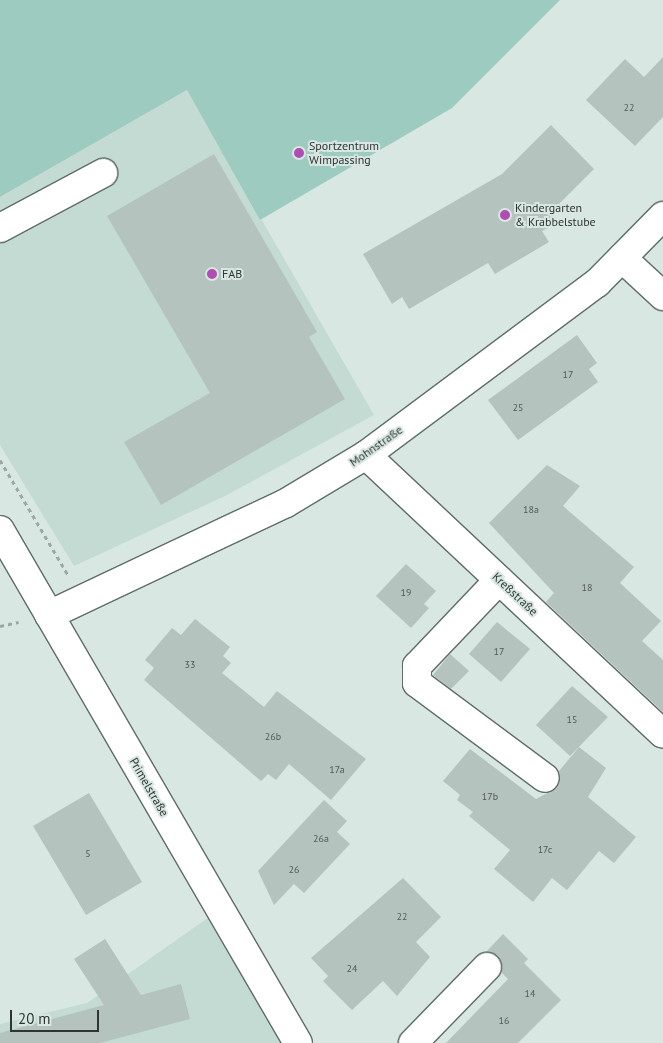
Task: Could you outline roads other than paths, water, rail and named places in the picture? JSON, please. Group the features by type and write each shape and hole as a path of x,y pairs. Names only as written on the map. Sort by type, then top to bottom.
{"street":[{"path":"0,228 103,172"},
{"name":"Mohnstraße","path":"49,615 286,503 366,455 597,284 663,216"},
{"path":"622,258 663,296"},
{"name":"Kreßstraße","path":"366,455 663,734"},
{"name":"Primelstraße","path":"0,530 298,1043"},
{"path":"499,580 417,666 417,683 545,778"},
{"path":"413,1043 487,967"}],"place":[{"name":"Sportzentrum Wimpassing","path":"299,153"},
{"name":"Kindergarten & Krabbelstube","path":"505,215"},
{"name":"FAB","path":"212,274"}]}
